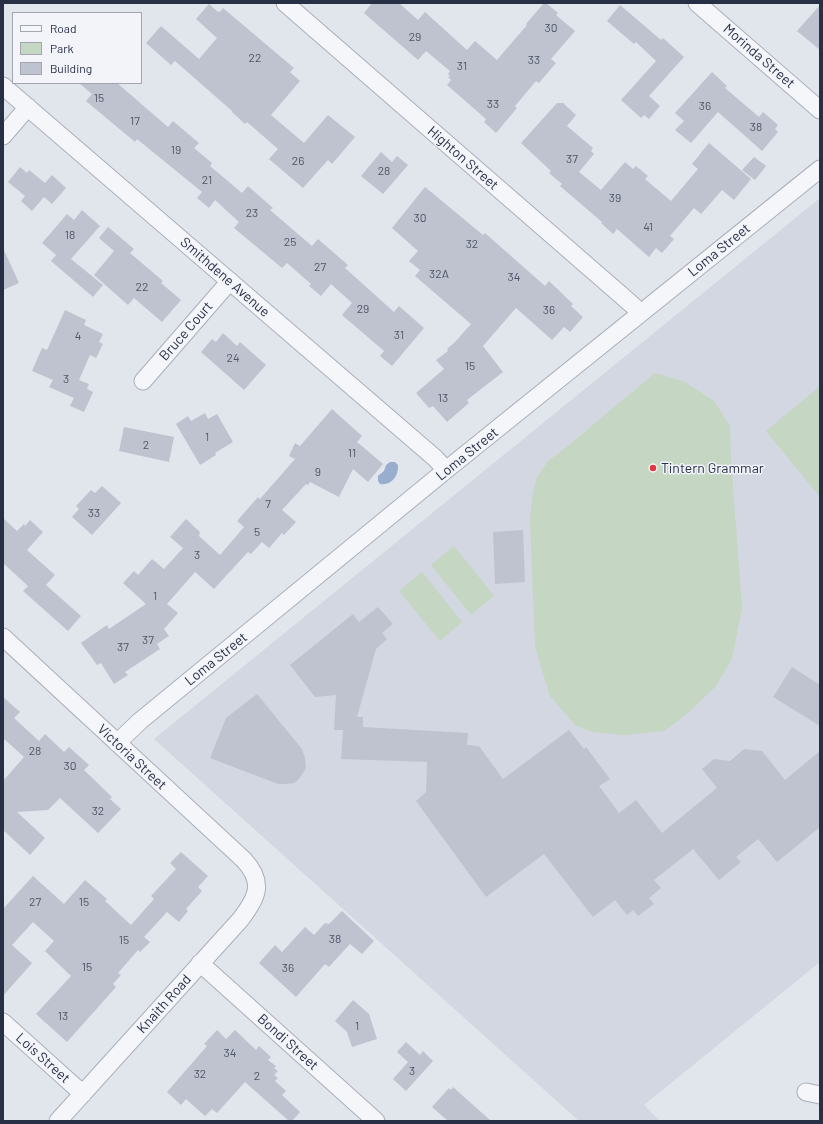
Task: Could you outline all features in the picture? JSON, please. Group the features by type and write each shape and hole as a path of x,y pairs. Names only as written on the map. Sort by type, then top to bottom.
{"street":[{"name":"Highton Street","path":"285,3 641,313"},
{"name":"Morinda Street","path":"697,3 820,110"},
{"name":"Smithdene Avenue","path":"3,86 435,458 446,470"},
{"path":"3,136 28,107"},
{"name":"Loma Street","path":"117,743 140,721 446,470 820,169"},
{"name":"Bruce Court","path":"143,381 230,281"},
{"name":"Victoria Street","path":"3,637 244,860 252,870 257,880"},
{"name":"Knaith Road","path":"58,1121 249,909 255,898 257,880"},
{"name":"Bondi Street","path":"200,964 376,1121"},
{"name":"Lois Street","path":"3,1022 83,1094"}],"shaded area":[{"name":"Tintern Grammar","path":"820,198 820,962 644,1105 660,1121 579,1121 154,739"}],"green space":[{"path":"655,373 685,382 714,401 730,426 731,460 742,608 732,659 715,687 687,714 664,731 624,735 593,732 575,725 550,696 535,647 530,519 533,492 537,477 548,461"},
{"path":"820,386 820,497 766,431"},
{"path":"454,546 494,596 471,615 431,565"},
{"path":"422,572 462,622 440,641 399,591"}],"water":[{"path":"390,462 395,462 398,465 396,476 391,482 380,484 378,481 378,476 384,471 386,465"}],"building":[{"path":"372,3 399,3 418,20 425,12 467,50 475,41 497,60 544,3 558,13 556,15 575,31 551,59 556,63 539,83 536,81 515,106 517,108 496,133 484,122 486,119 447,85 451,80 448,77 450,76 448,74 450,71 426,51 418,60 364,13"},
{"path":"209,4 218,12 220,12 223,8 294,68 290,72 300,81 271,115 304,143 328,115 355,137 332,164 328,160 303,188 269,159 278,149 247,122 245,124 175,61 171,65 146,43 161,26 199,59 217,38 196,19"},
{"path":"620,5 661,40 663,38 684,57 649,96 660,106 649,119 644,115 641,118 621,100 656,61 636,42 634,44 607,21"},
{"path":"820,5 820,50 797,31"},
{"path":"712,72 727,86 725,88 759,117 763,112 778,125 775,129 778,132 762,151 718,112 691,143 675,130 684,121 675,113"},
{"path":"80,84 118,84 168,127 173,121 199,143 194,148 212,163 210,166 242,193 248,186 273,208 270,210 312,246 318,239 348,265 345,268 394,312 399,306 424,328 392,366 380,356 384,351 342,315 352,303 331,284 321,296 309,286 311,284 287,263 282,268 234,228 239,222 215,200 209,208 197,198 202,192 137,139 135,142 86,101 92,94"},
{"path":"557,103 563,103 576,115 567,126 593,148 591,151 594,154 579,172 601,190 625,162 633,169 636,166 648,176 645,179 671,201 698,169 692,164 709,143 751,179 734,200 722,190 701,214 694,208 670,236 674,239 662,253 656,248 649,257 617,229 613,234 601,223 602,222 560,186 562,184 549,173 551,171 521,143"},
{"path":"381,152 392,162 397,156 408,165 383,194 361,176"},
{"path":"754,157 766,166 755,180 742,170"},
{"path":"20,167 27,173 29,170 45,183 52,175 66,188 52,204 44,197 32,211 21,201 25,196 8,182"},
{"path":"425,187 483,235 485,233 545,286 549,281 573,304 571,306 583,317 570,332 564,327 552,340 516,308 483,346 503,372 467,400 469,403 447,422 433,406 429,408 416,393 444,369 436,360 448,351 447,349 471,324 415,276 420,270 409,261 418,251 392,228"},
{"path":"82,210 100,226 71,259 103,285 93,297 51,261 56,255 42,243 67,214 74,220"},
{"path":"108,227 134,249 130,253 163,281 161,283 181,300 162,322 134,298 128,305 94,275 114,251 99,238"},
{"path":"3,248 19,283 3,290"},
{"path":"65,310 86,320 84,325 103,334 99,342 103,344 96,358 90,355 79,380 89,384 87,389 93,392 84,412 70,406 74,398 49,387 53,380 32,371 42,348 47,350"},
{"path":"223,333 237,346 240,342 266,365 244,390 201,352 212,339 216,342"},
{"path":"332,409 362,436 357,442 383,464 368,482 353,469 339,497 310,482 308,485 306,484 282,510 296,522 284,535 282,533 269,548 262,542 251,554 248,552 214,589 195,572 167,604 178,613 164,629 169,636 157,644 160,649 125,672 128,675 114,684 101,663 97,665 81,643 107,625 109,629 146,604 123,583 134,571 138,575 152,559 164,569 183,548 170,537 186,519 200,532 199,536 220,555 244,527 237,521 258,497 260,499 295,459 289,456 295,443 300,446"},
{"path":"205,413 208,419 217,414 233,442 215,453 216,455 200,465 176,424 188,416 191,421"},
{"path":"124,427 174,437 169,462 119,451"},
{"path":"102,486 121,503 92,535 72,517 79,509 76,506 91,490 95,493"},
{"path":"3,518 17,531 24,524 25,526 30,520 43,532 27,550 55,575 46,585 81,616 68,631 23,591 28,586 3,563"},
{"path":"523,530 525,582 495,584 493,532"},
{"path":"378,607 393,624 382,633 387,639 376,649 357,717 363,717 363,727 468,733 467,745 479,746 503,779 569,730 584,749 586,747 610,779 599,786 619,813 636,800 662,833 717,788 702,769 714,759 730,761 744,749 762,751 785,780 820,751 820,827 777,862 758,839 736,857 741,862 719,880 693,849 654,880 661,888 649,898 654,904 638,916 633,910 627,915 615,900 593,917 544,854 486,897 416,801 426,792 427,762 341,759 343,730 334,730 336,695 315,697 290,665 353,614 359,622"},
{"path":"792,667 820,685 820,726 773,697"},
{"path":"257,694 302,749 306,768 299,779 294,783 278,784 210,758 226,718"},
{"path":"3,697 20,712 14,718 39,741 45,734 64,752 69,747 89,765 84,770 112,797 110,799 121,809 98,833 60,798 48,810 17,812 45,838 30,855 3,830 3,781 24,757 3,738"},
{"path":"181,852 208,876 198,887 202,891 186,909 188,911 179,922 167,912 144,937 150,942 140,952 138,950 118,973 121,975 113,984 116,987 67,1042 36,1014 71,976 45,951 54,941 33,922 12,945 32,963 3,996 3,909 33,876 64,904 85,880 107,899 105,901 131,925 154,899 151,896 176,869 170,863"},
{"path":"342,911 374,941 362,954 350,944 329,967 325,964 296,997 259,963 275,945 282,952 305,927 314,935 325,923 329,924"},
{"path":"353,1000 369,1014 377,1039 352,1047 347,1032 335,1021"},
{"path":"217,1030 226,1039 235,1030 256,1050 259,1046 271,1057 268,1060 276,1066 274,1068 278,1071 274,1075 278,1078 275,1081 286,1091 282,1095 300,1112 292,1121 289,1121 245,1082 217,1113 212,1109 205,1116 186,1099 181,1105 167,1092 207,1046 204,1044"},
{"path":"406,1042 420,1055 423,1051 433,1061 406,1091 393,1079 408,1062 397,1052"},
{"path":"453,1087 491,1121 448,1121 432,1107 449,1088 451,1090"}],"place":[{"name":"Tintern Grammar","path":"653,468"}]}
